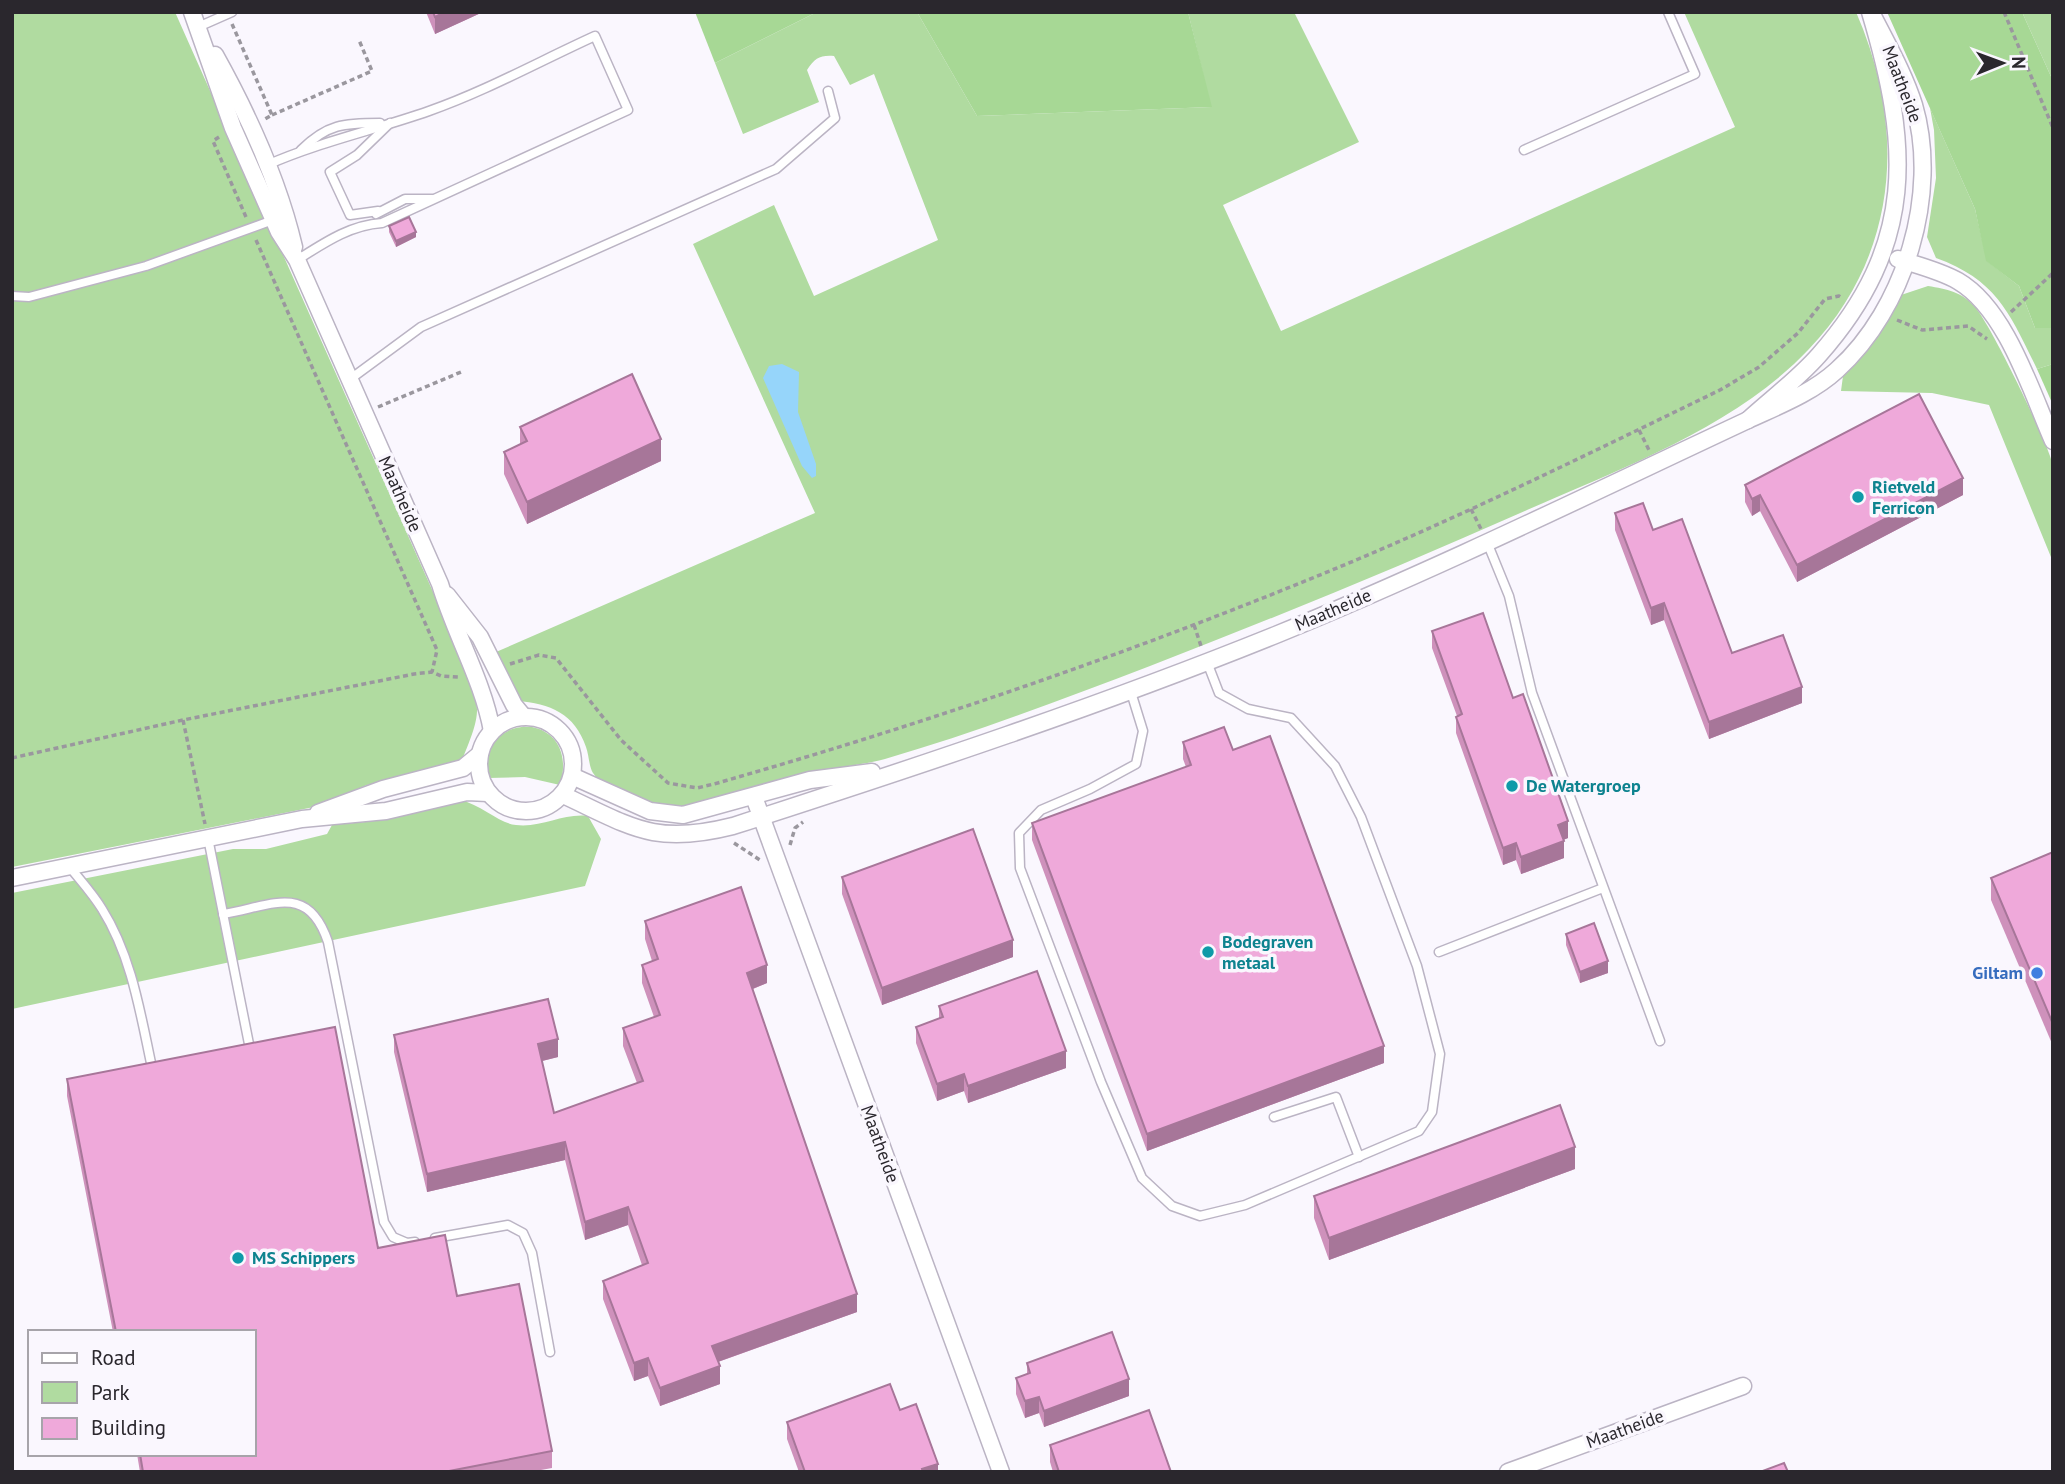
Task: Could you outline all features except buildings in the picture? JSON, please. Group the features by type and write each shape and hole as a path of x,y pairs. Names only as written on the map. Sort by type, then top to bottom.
{"street":[{"name":"Maatheide","path":"1748,420 1818,357 1856,307 1870,284 1883,253 1898,191 1898,133 1887,69 1871,12"},
{"name":"Maatheide","path":"563,795 644,832 699,835 761,817 1207,661 1350,603 1488,542 1797,397 1836,371 1867,336 1893,292 1906,261 1917,218 1922,177 1920,132 1914,103 1871,12"},
{"name":"Maatheide","path":"198,26 241,103 268,164 280,217 440,584 489,713 492,731"},
{"name":"Maatheide","path":"198,26 217,88 252,171 280,217"},
{"path":"1883,253 1957,280 1982,299 1998,323 2053,440"},
{"path":"440,584 480,636 514,705 524,717"},
{"path":"12,878 303,820 386,811 467,792 488,793 511,810 525,812 552,804 563,795 572,776 574,760 570,745 561,732 548,722 524,717 502,723 492,731 480,754 463,768 383,789 303,820"},
{"path":"480,754 479,767 488,793"},
{"name":"Maatheide","path":"572,776 650,811 695,814 810,780 905,767"},
{"name":"Maatheide","path":"754,797 1001,1472"},
{"name":"Maatheide","path":"1508,1472 1743,1386"}],"lane":[{"path":"198,26 232,12"},
{"path":"1524,150 1695,74 1668,12"},
{"path":"252,171 301,150 322,147 431,111 595,36 628,110 382,223 367,224 326,242 297,260"},
{"path":"349,380 421,327 776,169 835,118 828,91"},
{"path":"301,150 317,135 345,123 390,123"},
{"path":"390,123 357,155 330,172 350,215 378,211 405,199 433,200"},
{"path":"367,224 378,211"},
{"path":"12,296 29,297 146,266 280,217"},
{"path":"1488,542 1509,596 1531,694 1660,1041"},
{"path":"1130,689 1143,731 1136,764 1090,789 1041,810 1019,833 1020,868 1101,1082 1142,1178 1172,1206 1200,1216 1245,1205 1419,1131 1432,1112 1440,1054 1420,977 1361,817 1335,766 1291,718 1248,709 1219,693 1207,661"},
{"path":"208,838 250,1049"},
{"path":"69,866 102,909 119,942 134,984 151,1063"},
{"path":"1439,951 1604,888"},
{"path":"223,914 296,901 310,908 321,919 328,942 384,1222 393,1237 407,1243 508,1225 523,1233 531,1253 550,1352"},
{"path":"1273,1117 1336,1097 1359,1157"}],"path":[{"path":"2004,12 2053,128"},
{"path":"272,116 372,71 359,40"},
{"path":"1998,323 2053,273"},
{"path":"337,424 461,373"},
{"path":"435,383 438,391"},
{"path":"495,668 526,657 556,658 621,740 668,783 697,788 894,730 1066,673 1194,625 1390,545 1666,416"},
{"path":"1194,625 1207,661"},
{"path":"12,758 183,720 414,674 432,672 453,679 472,672"},
{"path":"183,720 208,838"}],"green space":[{"path":"12,12 175,12 462,657 477,708 474,730 462,760 421,774 367,785 314,807 12,867"},
{"path":"695,12 817,12 715,63"},
{"path":"817,12 917,12 977,116 1211,107 1188,12 1294,12 1359,142 1223,205 1281,331 1735,127 1684,12 1856,12 1872,56 1883,100 1887,145 1885,189 1877,232 1861,273 1839,312 1809,349 1748,401 1677,443 1639,461 1434,551 1245,629 1019,715 885,759 805,774 710,805 683,809 661,806 621,794 600,781 593,773 586,747 575,726 560,712 540,704 517,701 496,652 815,513 693,244 774,205 814,296 938,240 874,74 850,85 834,56 818,58 807,70 819,102 743,134 715,63"},
{"path":"917,12 1188,12 1212,107 977,116"},
{"path":"1887,12 2022,12 2053,81 2053,328 2035,328 2019,286 1986,261 1975,209"},
{"path":"2022,12 2053,12 2053,81"},
{"path":"1930,108 1975,209 1987,261 2019,286 2035,328 2053,328 2053,364 2037,369 2009,316 1988,288 1957,267 1936,258 1927,237 1936,178 1934,130"},
{"path":"1928,286 1954,292 1975,307 2031,411 2053,466 2053,562 1989,405 1932,393 1841,391 1843,376 1874,338 1901,295"},
{"path":"2053,364 2053,405 2037,369"},
{"path":"532,727 550,735 560,749 563,766 560,785 525,777 488,778 488,757 496,740 511,729"},
{"path":"460,800 516,825 588,816 601,839 585,886 12,1009 12,893 233,849 266,849 327,834 332,825 365,822"}],"water":[{"path":"782,364 799,372 798,412 816,464 816,476 812,478 802,466 763,378 769,366"}],"place":[{"name":"Rietveld Ferricon","path":"1858,497"},
{"name":"De Watergroep","path":"1512,786"},
{"name":"Bodegraven metaal","path":"1208,952"},
{"name":"Giltam","path":"2037,973"},
{"name":"MS Schippers","path":"238,1258"}]}
